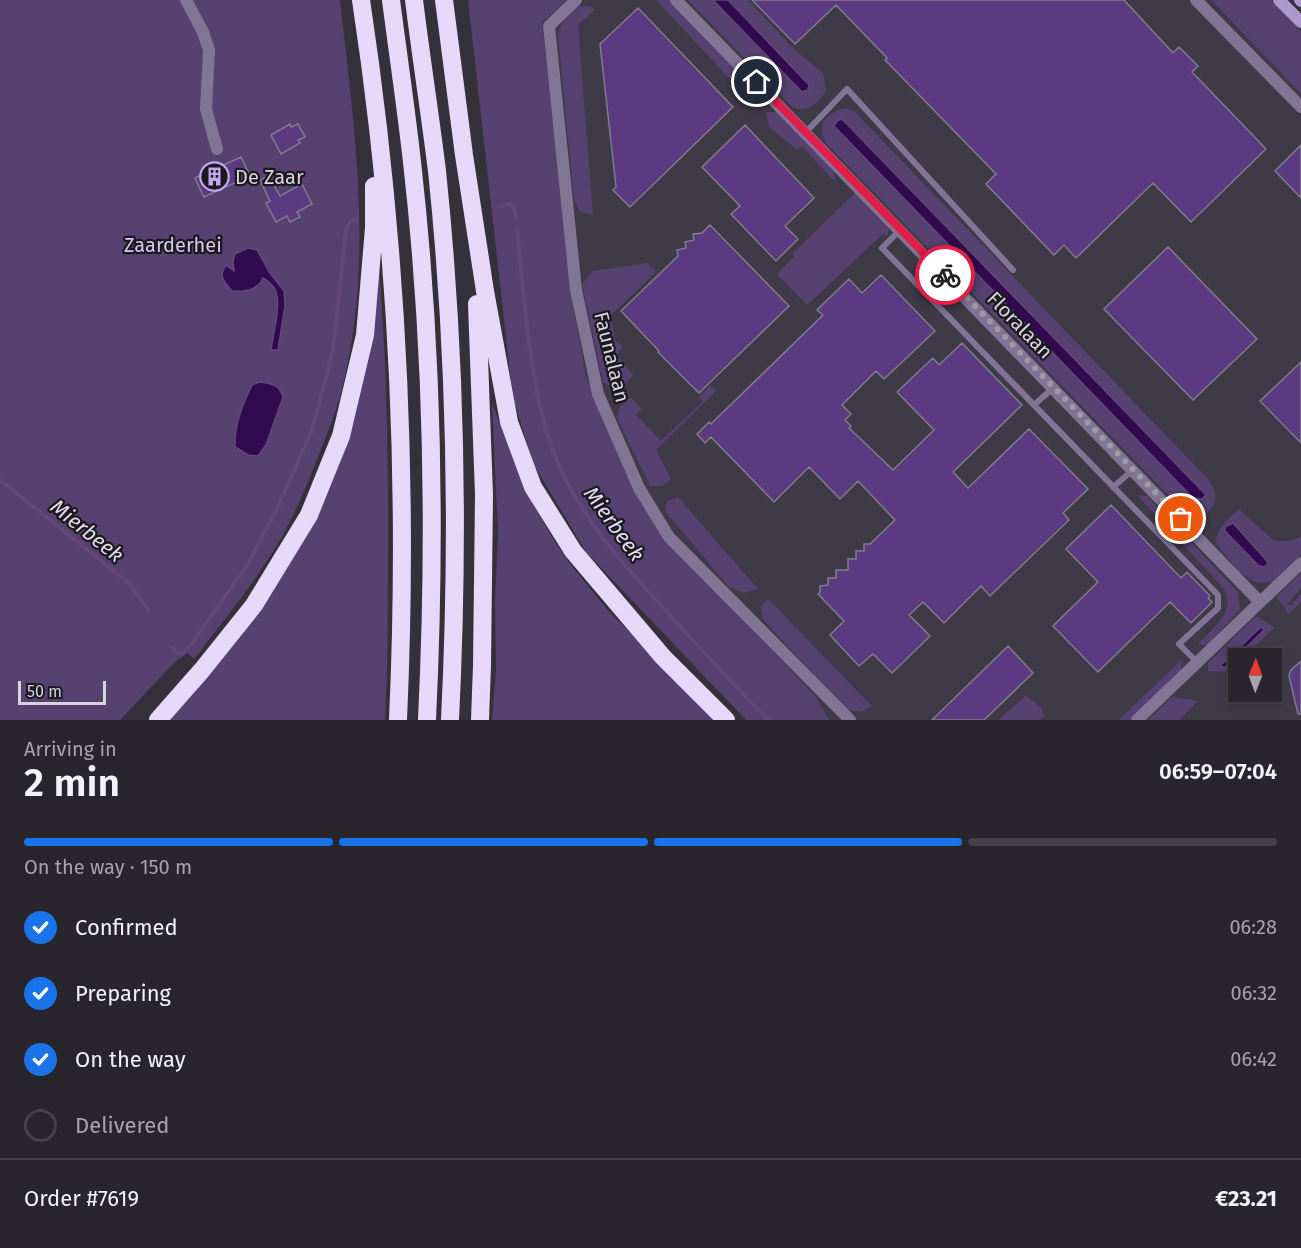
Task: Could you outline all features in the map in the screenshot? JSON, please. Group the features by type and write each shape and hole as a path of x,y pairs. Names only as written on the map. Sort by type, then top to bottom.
{"highway":[{"path":"361,0 375,94 397,345 403,504 398,720"},
{"path":"391,0 412,163 426,332 432,503 427,720"},
{"path":"414,0 437,172 449,335 455,499 450,720"},
{"path":"444,0 464,155 508,422 533,487 573,551 663,657 726,720"},
{"path":"158,720 202,670 254,604 309,515 341,436 365,335 374,228 375,94"},
{"path":"464,155 479,326 484,484 480,720"}],"main road":[{"path":"1280,0 1301,22"}],"street":[{"path":"186,0 203,32 209,50 206,109 217,149"},
{"name":"Faunalaan","path":"576,0 549,26 576,290 598,394 639,488 669,537 850,720"},
{"name":"Floralaan","path":"676,0 1260,602"},
{"path":"1196,0 1301,107"},
{"path":"1137,720 1301,562"}],"lane":[{"path":"806,132 847,89 1013,270"},
{"path":"901,230 882,249 1218,595 1218,608 1179,644 1197,662"},
{"path":"1034,405 1053,388"},
{"path":"1113,487 1133,470"}],"shaded area":[{"path":"485,0 1254,0 1301,46 1301,720 822,720 605,534"},
{"path":"713,0 728,0 809,85 808,90 802,92"},
{"path":"842,119 1206,495 1202,499 1193,498 834,126"},
{"path":"248,248 257,250 284,291 285,306 278,350 271,350 278,304 276,292 269,282 263,278 258,285 250,289 232,291 222,276 226,265 234,271 235,254"},
{"path":"259,382 274,385 283,397 266,445 258,456 248,455 235,447 235,439 245,399 252,385"},
{"path":"1233,523 1268,564 1264,567 1259,566 1225,531 1225,527"},
{"path":"1261,627 1264,630 1246,648 1239,648"},
{"path":"1228,658 1226,667 1221,665"}],"green space":[{"name":"Zaarderhei","path":"0,0 340,0 355,141 359,235 358,282 353,329 339,398 308,483 283,535 258,574 194,659 187,653 173,664 120,720 0,720"},
{"path":"468,0 566,0 542,22 574,311 586,376 628,478 669,542 816,697 829,720 746,720 586,552 534,465 513,399"},
{"path":"656,0 671,0 739,73 741,86 730,79"},
{"path":"688,0 713,0 802,92 809,84 728,0 748,0 794,49 823,73 826,91 808,108 792,107"},
{"path":"1211,0 1271,0 1301,31 1301,94"},
{"path":"580,6 591,7 595,10 578,25 593,215 580,212 574,200 558,35 563,22"},
{"path":"845,108 854,111 1207,478 1215,491 1215,503 1212,508 1193,517 1180,507 825,142 822,129 825,120 833,113","holes":["842,119 1206,495 837,121"]},
{"path":"766,112 777,112 831,166 836,178 833,180 802,146 797,150 769,127"},
{"path":"855,193 887,222 889,228 887,236 884,233 807,305 777,274 794,257 793,253"},
{"path":"377,239 385,359 387,440 388,621 385,720 167,720 293,555 329,491 350,430"},
{"path":"647,263 656,272 610,316 615,341 623,346 617,355 633,375 621,389 603,383 582,284 593,271"},
{"path":"710,386 716,391 656,450 671,479 662,486 650,486 617,418 620,407 630,397 642,409 636,415 661,441 703,401 699,397"},
{"path":"492,403 525,490 571,565 610,613 719,720 492,720 496,670 495,603 498,532"},
{"path":"1137,495 1147,496 1238,592 1240,609 1207,646 1198,644 1222,619 1227,605 1224,589"},
{"path":"678,497 758,589 744,593 729,587 665,511 667,501"},
{"path":"1239,509 1273,540 1288,541 1301,536 1301,554 1272,582 1257,583 1239,572 1216,543 1221,528"},
{"path":"1301,573 1301,588 1287,604 1292,606 1301,594 1301,602 1289,614 1277,598"},
{"path":"768,599 872,706 862,712 852,711 841,705 762,618 761,606"},
{"path":"1255,617 1259,617 1274,628 1253,648 1228,648 1228,672 1208,671 1208,663"},
{"path":"1181,660 1181,673 1130,720 1119,720"},
{"path":"1026,695 1041,708 1045,716 1040,720 999,720"},
{"path":"1172,697 1198,701 1179,720 1148,720"}],"building":[{"path":"752,0 1124,0 1173,53 1179,47 1198,66 1192,72 1266,149 1191,222 1153,183 1076,258 1064,245 1054,255 986,184 996,174 885,60 887,58 836,5 795,44"},
{"path":"638,8 733,107 630,207 613,190 616,187 600,44"},
{"path":"290,124 291,127 298,124 305,137 298,140 300,143 281,154 271,135"},
{"path":"745,125 814,198 785,226 798,239 776,261 731,214 740,206 702,167"},
{"path":"1301,145 1301,198 1275,171"},
{"name":"De Zaar","path":"241,157 250,176 204,197 195,178"},
{"path":"269,176 280,196 302,184 312,204 297,212 300,217 290,222 287,216 276,222 266,203 270,201 260,180"},
{"path":"710,225 789,306 699,393 621,311 678,256 677,250 686,248 685,242 694,240 693,234 702,233"},
{"path":"1168,247 1257,339 1193,400 1104,309"},
{"path":"881,275 935,331 884,379 876,371 842,405 851,414 845,420 851,426 849,428 893,470 934,430 897,392 933,358 939,365 962,343 1022,405 953,472 968,488 1029,429 1088,489 1063,513 1069,520 990,596 981,586 944,623 923,602 909,615 930,636 892,673 873,654 859,666 830,635 844,621 818,594 820,586 828,585 828,578 836,578 836,570 848,570 848,559 856,559 856,551 864,551 864,544 870,544 895,520 858,481 840,499 809,467 774,502 711,437 705,443 697,434 709,422 711,424 823,315 817,310 849,279 862,293"},
{"path":"1301,362 1301,443 1260,401"},
{"path":"1111,505 1181,578 1187,572 1210,596 1208,598 1212,602 1191,623 1170,602 1098,672 1053,626 1098,582 1066,549"},
{"path":"1008,646 1033,673 984,720 932,720"},
{"path":"1301,661 1301,714 1298,714 1289,676 1291,670"}],"waterway":[{"name":"Mierbeek","path":"500,206 510,204 516,217"},
{"name":"Mierbeek","path":"173,648 177,654 183,653 192,643 248,564 278,507 312,430 333,351 346,230 350,221 357,219"},
{"name":"Mierbeek","path":"517,228 527,330 535,381 546,430 568,485 583,510 619,558 769,720"},
{"name":"Mierbeek","path":"0,480 130,584 149,611"}],"way so far":[{"path":"945,275 1181,519"}],"place":[{"name":"De Zaar","path":"214,177"}],"route":[{"path":"757,82 945,275"}]}
